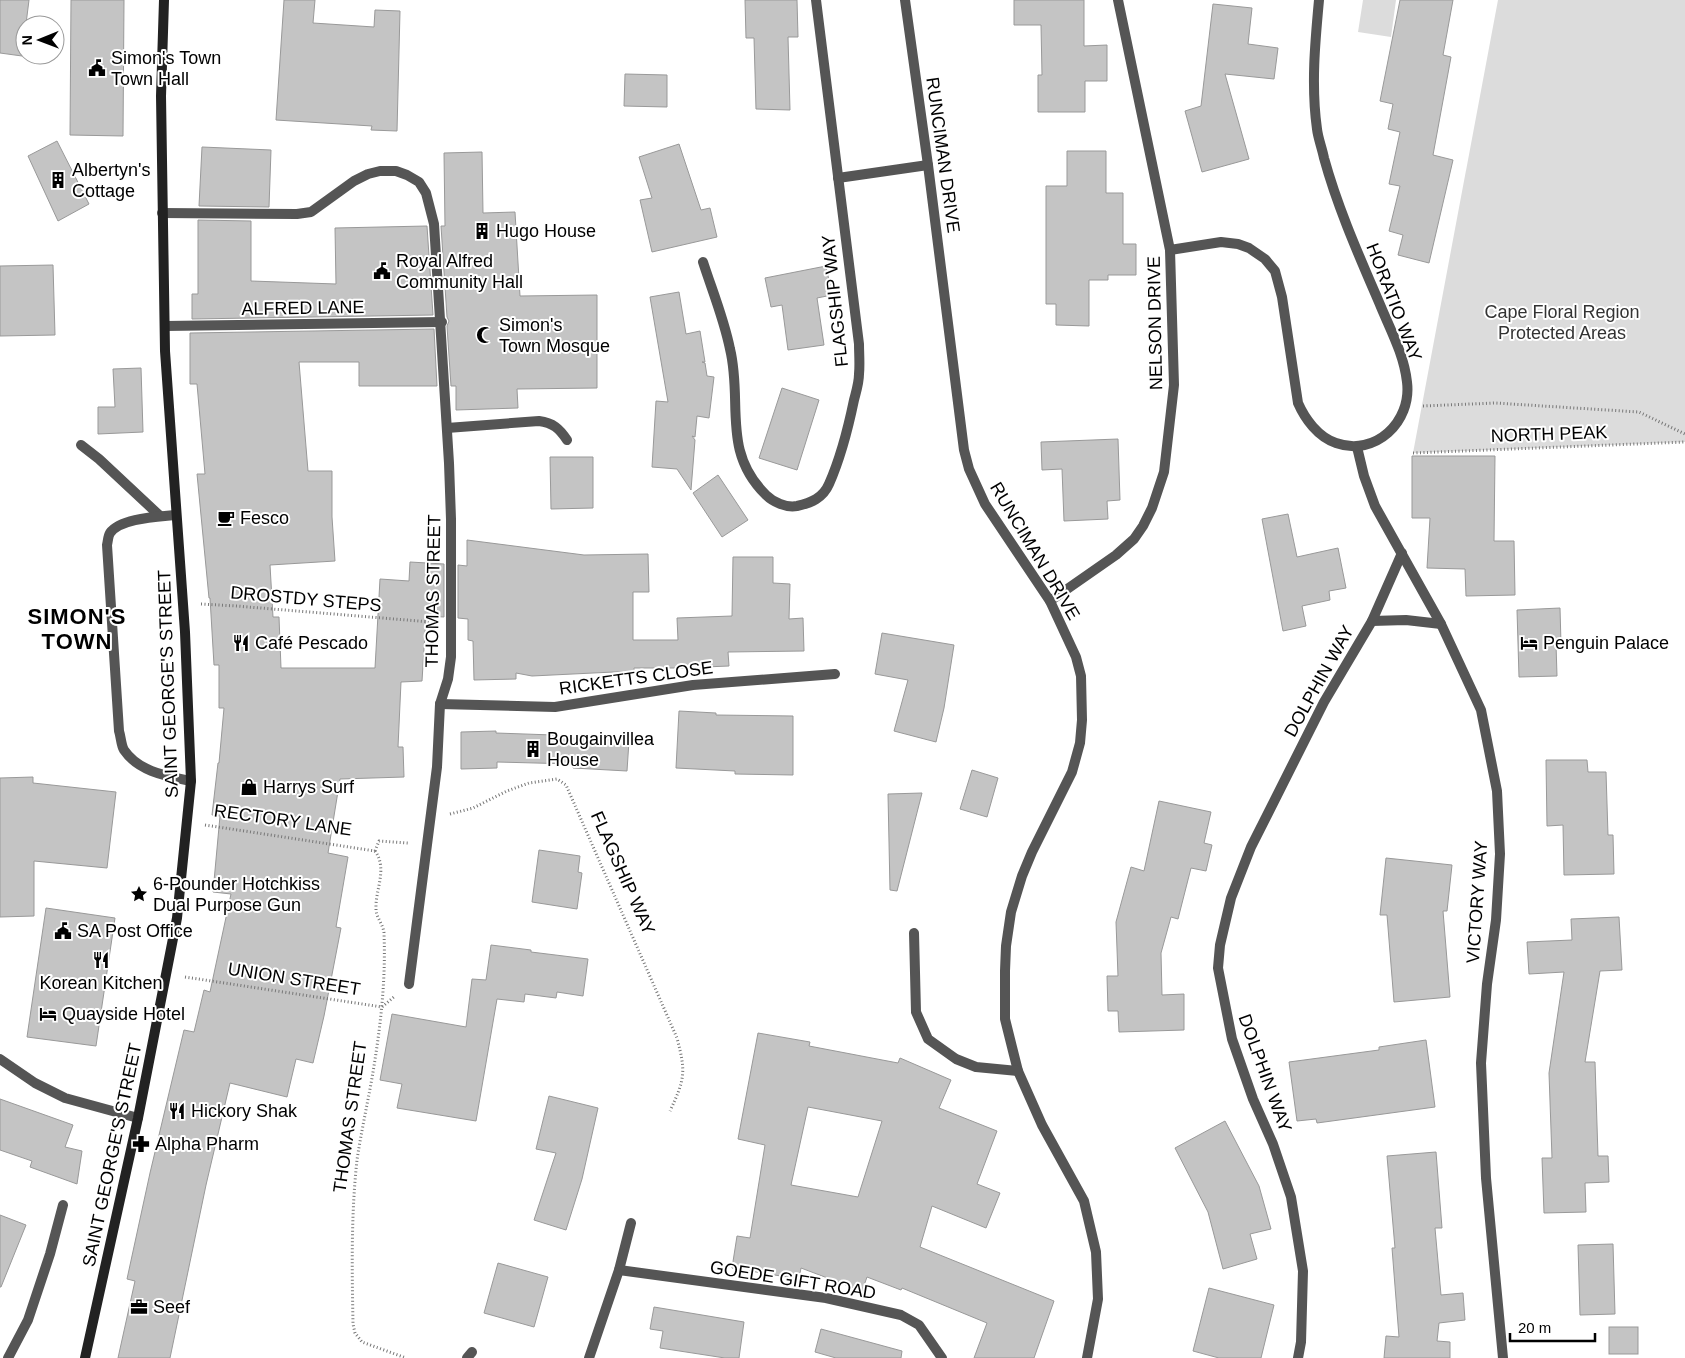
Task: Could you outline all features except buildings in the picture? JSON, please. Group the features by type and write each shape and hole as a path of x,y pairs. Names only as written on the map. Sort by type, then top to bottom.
{"main road":[{"name":"SAINT GEORGE'S STREET","path":"85,1358 138,1118 167,974 177,918 188,823 190,781 183,604 165,326 161,96 164,0"}],"street":[{"name":"FLAGSHIP WAY","path":"703,262 730,348 736,381 734,416 743,464 755,484 770,499 782,505 793,507 816,500 826,491 836,469 848,430 859,376 859,344 816,0"},
{"name":"RUNCIMAN DRIVE","path":"904,0 928,164 964,450 985,504 1050,601 1076,657 1080,676 1082,720 1080,743 1072,772 1032,852 1022,876 1011,912 1006,946 1005,1019 1018,1070 1042,1125 1084,1201 1096,1252 1098,1299 1087,1358"},
{"name":"NELSON DRIVE","path":"1050,601 1103,564 1134,539 1152,508 1164,472 1174,386 1170,250 1118,0"},
{"name":"HORATIO WAY","path":"1170,250 1222,242 1238,244 1249,248 1265,258 1275,270 1282,297 1298,403 1305,418 1328,441 1342,446 1358,447 1381,440 1397,424 1405,407 1407,383 1400,351 1332,189 1317,129 1313,63 1319,0"},
{"path":"838,178 928,164"},
{"name":"THOMAS STREET","path":"162,213 297,214 311,212 354,181 368,174 380,171 407,175 419,182 426,193 434,224 442,322 451,519 452,649 450,671 440,704 437,766 408,984"},
{"name":"ALFRED LANE","path":"165,326 442,322"},
{"path":"447,428 539,421 549,422 558,427 567,440"},
{"path":"81,444 160,516"},
{"name":"VICTORY WAY","path":"1358,447 1364,476 1374,506 1441,624 1481,710 1497,791 1500,854 1496,920 1487,984 1481,1063 1486,1178 1503,1358"},
{"path":"176,515 130,521 120,525 109,535 107,545 119,731 123,748 131,758 156,773 190,781"},
{"name":"DOLPHIN WAY","path":"1298,1358 1301,1342 1303,1271 1291,1197 1273,1144 1253,1098 1232,1039 1218,968 1220,945 1230,898 1251,847 1324,702 1372,621 1402,553"},
{"name":"DOLPHIN WAY","path":"1372,621 1406,620 1441,624"},
{"name":"RICKETTS CLOSE","path":"440,704 556,706 693,685 835,674"},
{"path":"914,933 916,1012 928,1039 956,1059 976,1067 1018,1070"},
{"path":"0,1059 35,1083 65,1098 138,1118"},
{"path":"8,1358 28,1320 50,1254 63,1205"},
{"path":"589,1358 619,1270 631,1223"},
{"name":"GOEDE GIFT ROAD","path":"619,1270 826,1298 901,1315 919,1325 942,1358"}],"path":[{"path":"1405,407 1495,403 1639,412 1685,434"},
{"name":"NORTH PEAK","path":"1413,453 1685,442"},
{"name":"DROSTDY STEPS","path":"183,604 236,606 428,622"},
{"name":"FLAGSHIP WAY","path":"430,818 473,808 506,791 530,783 557,779 566,785 677,1038 684,1069 678,1095 670,1111"},
{"name":"RECTORY LANE","path":"188,823 375,851"},
{"path":"375,851 379,841 426,844"},
{"name":"THOMAS STREET","path":"375,851 380,862 380,882 376,900 376,913 384,932 382,1007 372,1078 357,1161 353,1220 353,1324 355,1333 362,1342 406,1358"},
{"name":"UNION STREET","path":"167,974 382,1007 408,984"}],"green space":[{"path":"1363,0 1396,0 1391,37 1358,32"},
{"name":"Cape Floral Region Protected Areas","path":"1498,0 1685,0 1685,442 1413,453"}],"place":[{"name":"Simon's Town Town Hall","path":"97,68"},
{"name":"Albertyn's Cottage","path":"58,180"},
{"name":"Hugo House","path":"482,231"},
{"name":"Royal Alfred Community Hall","path":"382,271"},
{"name":"Simon's Town Mosque","path":"485,335"},
{"name":"Fesco","path":"226,518"},
{"name":"Café Pescado","path":"241,643"},
{"name":"Penguin Palace","path":"1529,643"},
{"name":"Bougainvillea House","path":"533,749"},
{"name":"Harrys Surf","path":"249,787"},
{"name":"6-Pounder Hotchkiss Dual Purpose Gun","path":"139,894"},
{"name":"SA Post Office","path":"63,931"},
{"name":"Korean Kitchen","path":"101,960"},
{"name":"Quayside Hotel","path":"48,1014"},
{"name":"Hickory Shak","path":"177,1111"},
{"name":"Alpha Pharm","path":"141,1144"},
{"name":"Seef","path":"139,1307"}],"district":[{"name":"SIMON'S TOWN","path":"77,628"}]}
